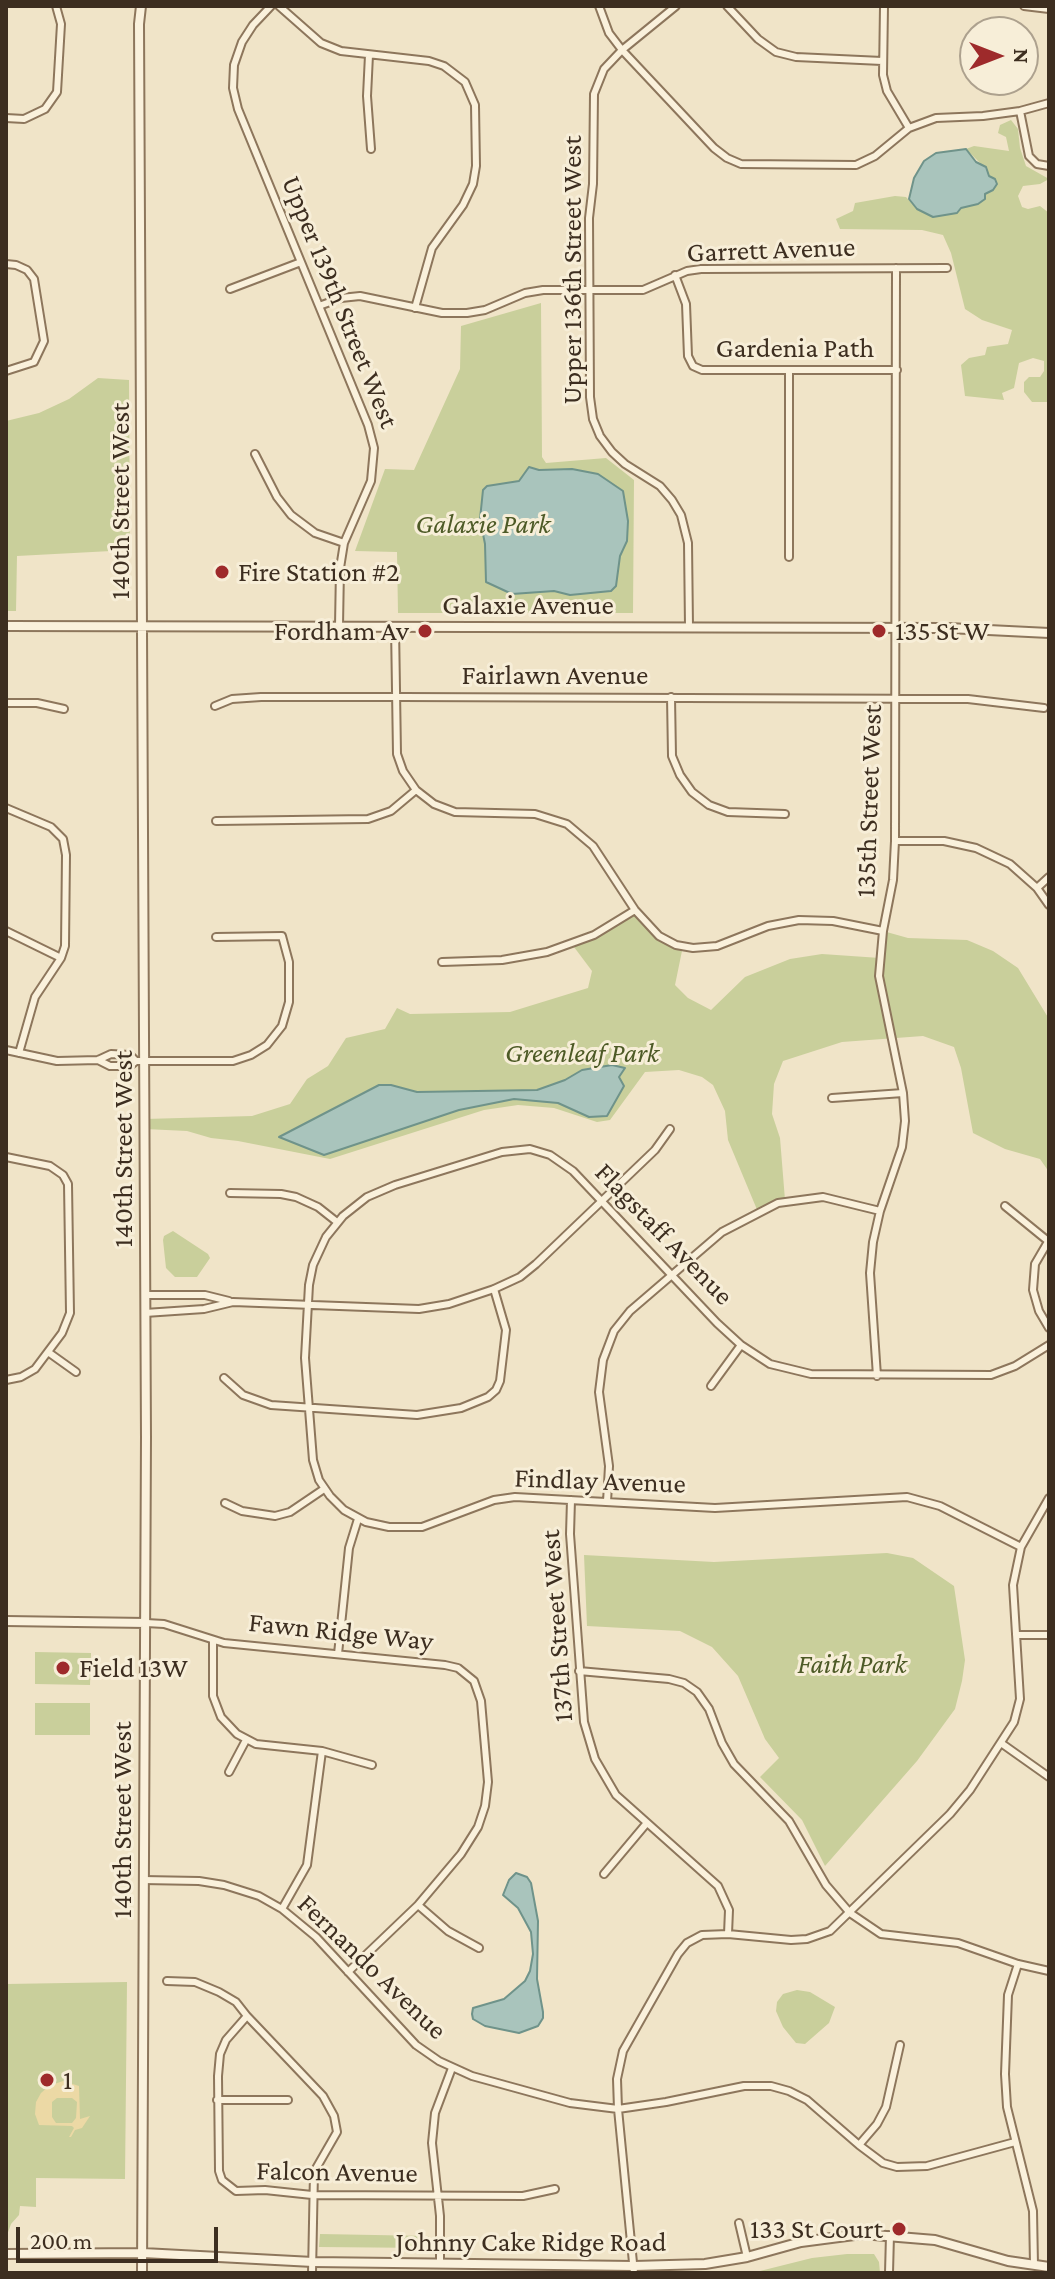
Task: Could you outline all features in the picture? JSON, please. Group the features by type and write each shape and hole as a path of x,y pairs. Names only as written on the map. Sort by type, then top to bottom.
{"street":[{"path":"6,118 24,119 45,109 57,92 61,24 56,6"},
{"name":"140th Street West","path":"139,6 142,626 140,1061 145,1295 146,1623 142,2273"},
{"name":"Upper 139th Street West","path":"271,6 242,42 234,65 233,88 238,109 368,425 374,448 371,481 344,543 340,568 339,626"},
{"path":"279,6 321,43 341,51 429,61 444,66 465,82 475,105 476,166 473,184 463,205 432,248 415,308"},
{"path":"599,6 609,33 622,50 714,148 741,164 856,165 875,156 909,128 936,118 983,116 1049,103"},
{"name":"Upper 136th Street West","path":"676,6 622,50 604,69 594,94 593,184 589,218 590,397 593,419 600,436 612,452 660,486 681,515 688,543 689,627"},
{"path":"727,6 758,39 776,52 796,57 882,61"},
{"path":"884,6 882,61 887,91 909,128"},
{"path":"1024,6 1049,9"},
{"path":"369,55 367,96 371,149"},
{"path":"1020,111 1029,156 1037,164 1049,166"},
{"path":"230,289 301,262"},
{"path":"6,264 27,270 34,279 44,341 34,362 6,371"},
{"name":"135th Street West","path":"877,1376 870,1273 873,1242 902,1147 905,1121 903,1093 879,976 883,931 893,880 895,841 896,268"},
{"name":"Garrett Avenue","path":"319,306 341,298 360,296 442,313 467,313 543,290 643,290 675,275 701,269 947,268"},
{"name":"Gardenia Path","path":"675,275 686,304 688,356 693,366 702,370 897,370"},
{"path":"789,370 789,557"},
{"path":"255,454 277,497 291,515 315,533 344,543"},
{"name":"Galaxie Avenue","path":"6,626 896,627 1049,633"},
{"path":"395,626 397,754 403,771 416,790 434,804 455,812 535,814 567,824 593,846 635,910 659,936 676,945 693,948 717,946 768,926 799,920 833,921 883,931"},
{"name":"Fairlawn Avenue","path":"215,706 232,699 261,697 671,697 968,699 1044,708"},
{"path":"671,697 672,756 692,792 709,805 728,812 785,814"},
{"path":"6,703 37,703 64,709"},
{"path":"216,821 368,819 391,811 416,790"},
{"path":"6,808 47,824 65,844 67,933 61,958 35,997 19,1053"},
{"path":"895,841 944,841 976,848 1010,864 1037,888 1049,905"},
{"path":"1037,888 1049,877"},
{"path":"442,962 502,960 547,952 594,935 635,910"},
{"path":"6,931 61,958"},
{"path":"6,1050 57,1061 98,1060 111,1054 130,1055 140,1061 233,1061 251,1055 267,1045 282,1026 289,1002 289,962 282,936 216,937"},
{"path":"832,1098 903,1093"},
{"path":"145,1295 205,1295 233,1302 419,1309 449,1304 494,1289 528,1272 655,1150 670,1129"},
{"name":"Flagstaff Avenue","path":"307,1304 313,1265 321,1247 337,1222 354,1206 380,1190 502,1152 521,1149 539,1151 557,1159 741,1345 770,1364 811,1374 991,1375 1015,1366 1049,1345"},
{"path":"6,1157 55,1168 63,1175 70,1189 70,1313 66,1326 30,1372 6,1380"},
{"path":"230,1193 296,1197 318,1207 337,1222"},
{"path":"607,1502 609,1466 599,1405 603,1360 614,1331 630,1311 722,1232 785,1200 823,1197 880,1211"},
{"path":"1005,1206 1048,1241 1035,1264 1033,1290 1039,1311 1049,1328"},
{"path":"224,1378 256,1402 425,1415 454,1410 488,1397 500,1381 506,1334 494,1289"},
{"path":"145,1313 204,1309 233,1302"},
{"name":"Findlay Avenue","path":"307,1304 305,1358 313,1460 324,1489 344,1510 358,1519 382,1526 411,1528 438,1523 501,1498 515,1497 715,1508 907,1497 940,1506 1021,1547"},
{"path":"711,1386 741,1345"},
{"path":"48,1352 76,1372"},
{"path":"225,1503 242,1511 275,1516 290,1512 324,1489"},
{"path":"634,2270 618,2109 617,2079 623,2051 687,1943 702,1935 807,1939 830,1931 950,1814 1014,1722 1020,1699 1013,1585 1021,1547 1049,1498"},
{"name":"137th Street West","path":"571,1500 570,1534 579,1671 584,1722 595,1759 616,1795 718,1886 729,1910 728,1934"},
{"path":"338,1654 349,1548 358,1519"},
{"path":"6,1621 146,1623"},
{"name":"Fawn Ridge Way","path":"146,1623 164,1624 213,1641 452,1666 469,1676 480,1694 488,1782 482,1815 467,1846 418,1905 348,1972"},
{"path":"1016,1635 1049,1635"},
{"path":"213,1641 212,1685 217,1707 228,1726 246,1740 268,1746 322,1751 372,1765"},
{"path":"579,1671 669,1679 684,1683 697,1692 709,1709 734,1764 789,1821 826,1885 850,1913 881,1934 958,1943 1018,1964 1049,1971"},
{"path":"229,1772 246,1740"},
{"path":"1001,1743 1049,1777"},
{"path":"282,1909 303,1874 310,1855 322,1751"},
{"path":"604,1874 646,1824"},
{"name":"Fernando Avenue","path":"143,1880 199,1881 224,1885 259,1896 282,1909 308,1929 416,2045 452,2068 570,2103 618,2109 744,2086 771,2086 807,2100 883,2163 912,2168 1015,2142"},
{"path":"418,1905 448,1931 479,1948"},
{"path":"1018,1964 1008,1995 1005,2074 1007,2107 1033,2211 1034,2265"},
{"path":"167,1981 195,1982 236,2002 323,2096 334,2116 337,2132 314,2172 312,2273"},
{"path":"247,2016 226,2040 220,2054 217,2100 288,2100"},
{"path":"859,2145 877,2124 886,2107 900,2045"},
{"path":"440,2263 440,2216 432,2164 433,2128 439,2098 452,2068"},
{"name":"Falcon Avenue","path":"217,2100 219,2171 222,2180 236,2191 265,2190 312,2195 523,2196 555,2189"},
{"path":"739,2223 747,2257"},
{"name":"Johnny Cake Ridge Road","path":"6,2254 143,2253 313,2262 634,2270 705,2264 747,2257 801,2242 862,2234 944,2242 1008,2261 1049,2267"},
{"path":"889,2273 890,2235"}],"green space":[{"path":"1011,120 1018,129 1026,166 1049,179 1040,184 1023,186 1018,196 1022,207 1040,206 1049,213 1049,402 1032,402 1024,392 1024,382 1029,377 1040,377 1044,371 1044,361 1033,358 1019,363 1014,388 1002,393 1004,400 965,396 961,365 969,358 985,355 987,347 1008,344 1012,330 982,320 965,309 951,253 943,235 922,230 840,229 836,219 853,211 855,203 895,196 906,197 917,209 927,212 961,208 985,199 988,171 966,149 974,146 1009,151 1006,137 998,133 1000,125"},
{"name":"Galaxie Park","path":"541,303 542,457 546,463 606,458 634,480 633,613 398,613 397,552 355,551 385,469 414,470 460,369 461,326"},
{"path":"98,378 129,380 130,550 17,556 16,611 6,611 6,421 39,413 69,399"},
{"name":"Greenleaf Park","path":"635,910 659,936 683,946 675,985 688,998 711,1010 745,977 790,959 822,954 880,958 883,931 908,938 967,940 993,951 1018,968 1049,1019 1049,1172 1040,1159 1005,1149 973,1133 954,1047 923,1036 842,1042 783,1061 774,1084 772,1114 780,1138 785,1200 758,1212 728,1140 725,1111 713,1085 702,1077 679,1070 645,1072 610,1120 597,1122 554,1108 518,1105 484,1110 330,1159 187,1131 145,1129 145,1119 252,1116 290,1104 307,1079 328,1066 346,1038 385,1029 397,1008 410,1014 510,1012 588,988 592,971 571,943 594,935"},
{"path":"173,1231 208,1254 210,1258 197,1277 175,1277 166,1268 163,1240"},
{"name":"Faith Park","path":"887,1553 913,1558 954,1586 965,1660 962,1681 955,1709 917,1761 825,1866 802,1820 760,1777 779,1758 765,1739 738,1676 712,1647 680,1631 587,1626 584,1555 714,1562"},
{"name":"Field 13W","path":"35,1652 91,1653 90,1685 35,1684"},
{"path":"35,1703 90,1703 90,1735 35,1735"},
{"path":"127,1982 125,2179 36,2178 36,2207 20,2206 19,2215 11,2224 6,2238 6,1984"},
{"path":"797,1990 810,1992 835,2007 829,2023 805,2044 796,2043 783,2027 776,2011 777,2002 783,1994"},
{"path":"320,2234 429,2236 430,2248 319,2247"},
{"path":"874,2254 880,2273 752,2273 812,2258"}],"sand":[{"path":"63,2081 79,2086 80,2119 90,2116 71,2137 72,2126 39,2125 35,2114 36,2102 49,2086","holes":["57,2098 72,2098 77,2102 76,2118 72,2123 56,2123 52,2117 52,2102"]}],"water":[{"path":"966,149 995,179 997,184 993,190 985,194 985,199 978,204 961,208 957,213 933,217 917,209 909,199 914,178 924,161 936,153"},
{"path":"529,467 598,474 623,491 628,521 627,541 620,556 616,586 611,591 570,595 554,591 512,594 486,582 485,544 480,519 483,490 487,486 519,481"},
{"path":"612,1065 625,1068 619,1077 624,1086 607,1116 589,1117 558,1103 514,1099 459,1110 324,1155 279,1137 379,1085 417,1092 537,1090 582,1070"},
{"path":"516,1873 527,1877 531,1883 538,1921 537,1979 543,2012 538,2026 519,2033 485,2026 473,2019 472,2014 473,2008 504,1999 525,1981 530,1971 533,1954 531,1932 518,1908 503,1895 509,1880"}],"place":[{"name":"Fire Station #2","path":"222,572"},
{"name":"Fordham Av","path":"425,631"},
{"name":"135 St W","path":"879,631"},
{"name":"Field 13W","path":"63,1668"},
{"name":"1","path":"47,2080"},
{"name":"133 St Court","path":"899,2229"}]}
